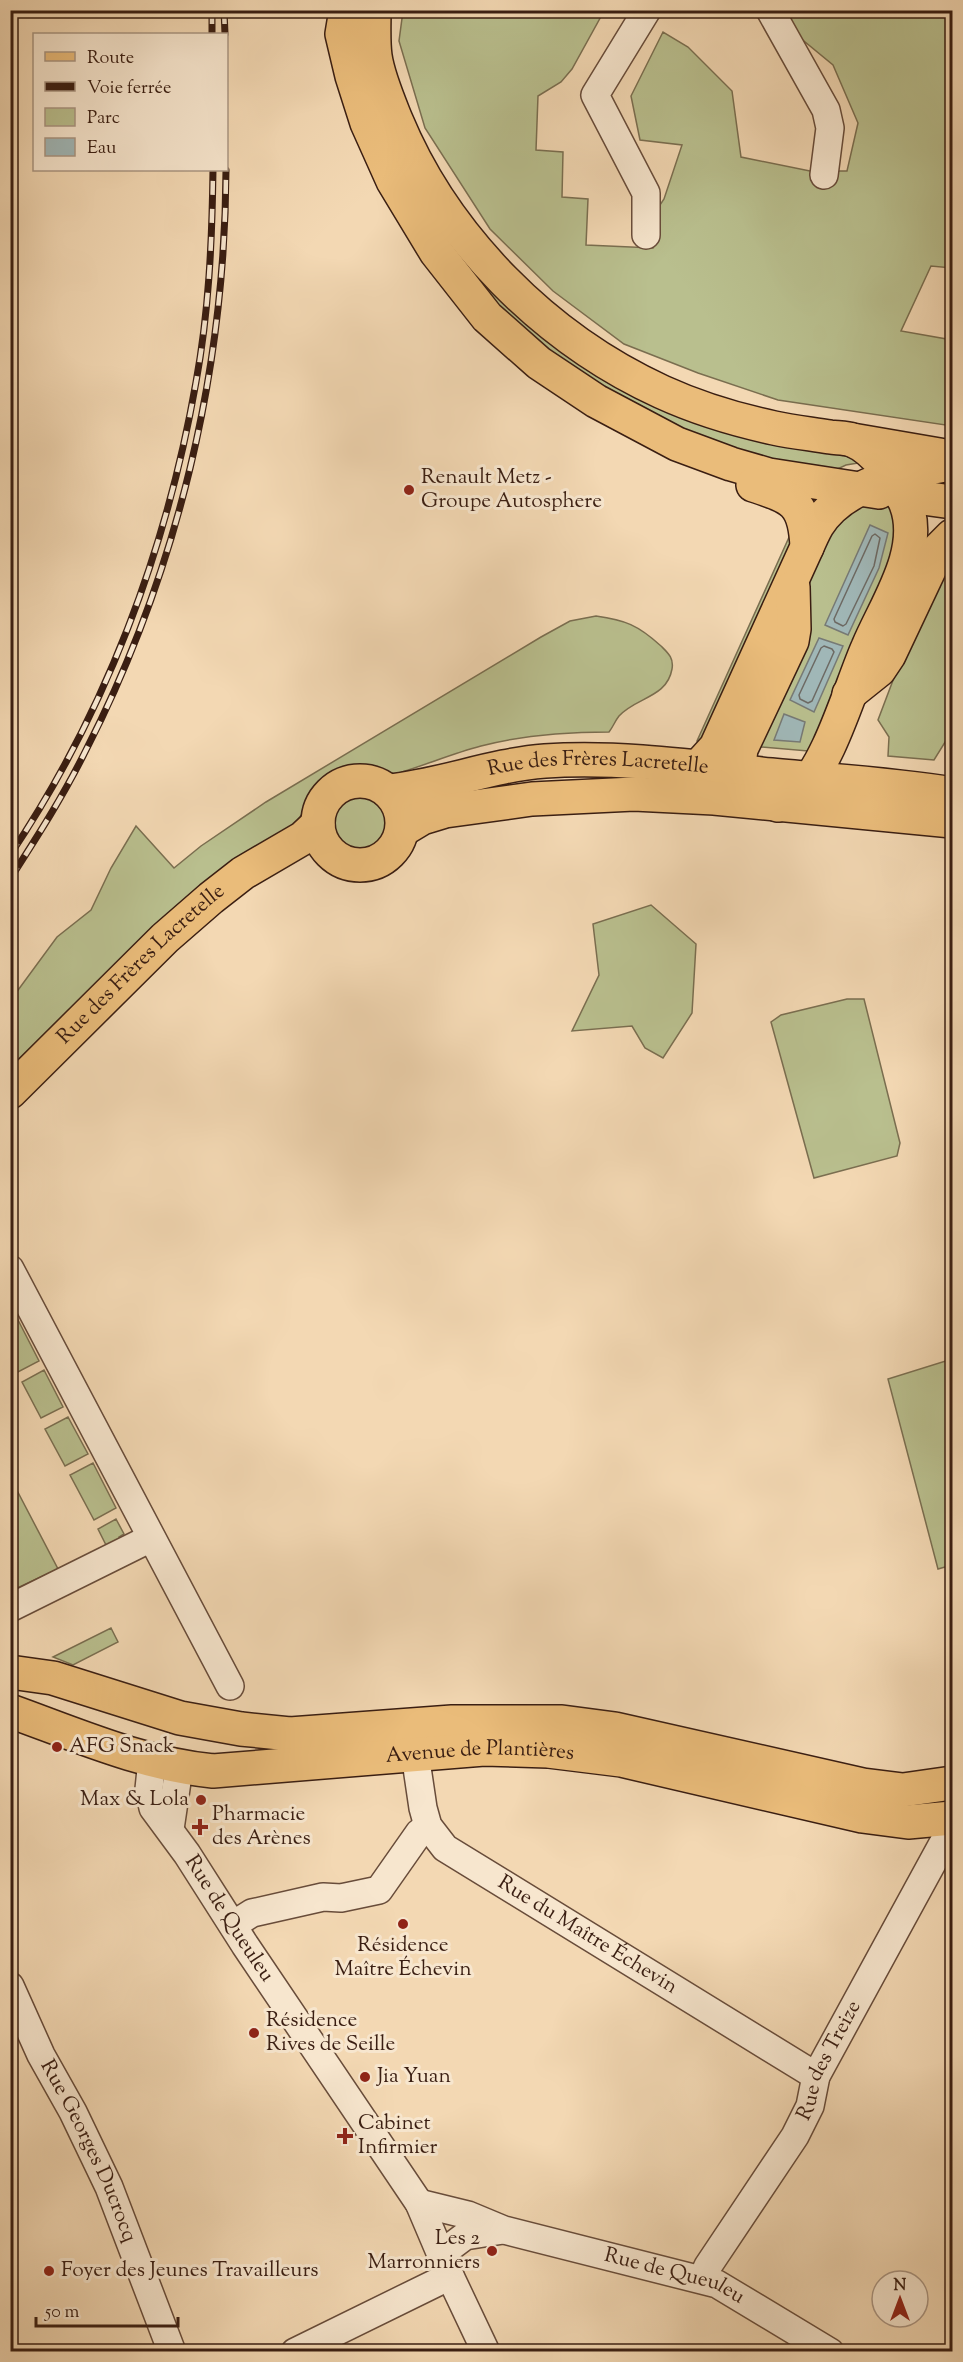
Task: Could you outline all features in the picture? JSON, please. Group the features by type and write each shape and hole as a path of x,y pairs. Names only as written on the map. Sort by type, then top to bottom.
{"main road":[{"path":"375,10 375,57 386,96 404,138 452,217 481,256 524,300 558,329 605,362 663,392 735,418 775,428 952,458"},
{"path":"338,18 352,76 367,123 393,181 436,252 487,317 539,363 619,414 677,444 730,464 769,475 860,489 896,486 952,502"},
{"path":"619,414 653,446 705,469 784,495 796,504 803,517 807,547"},
{"path":"754,793 797,793 810,779 823,757 906,559 911,526 896,486 867,450 852,440"},
{"path":"896,486 915,470 952,464"},
{"path":"697,768 716,747 817,525 836,505 860,489"},
{"path":"849,694 879,670 889,655 939,549 952,536"},
{"path":"754,793 741,749 792,641 794,629 793,579"},
{"name":"Rue des Frères Lacretelle","path":"388,791 544,761 610,761 697,768 754,793"},
{"name":"Rue des Frères Lacretelle","path":"402,830 422,818 445,811 553,797 754,793 810,779 951,808"},
{"path":"364,781 379,785 388,791 401,810 402,830 391,853 379,861 367,866 345,863 321,835 322,806 336,789 350,783 364,781"},
{"path":"754,793 951,808"},
{"name":"Rue des Frères Lacretelle","path":"10,1092 165,938 235,879 303,838 321,835"},
{"name":"Avenue de Plantières","path":"10,1672 53,1678 180,1718 241,1729 290,1734 452,1722 562,1722 639,1734 863,1785 903,1790 952,1783"},
{"name":"Avenue de Plantières","path":"10,1711 122,1752 165,1764 213,1771 496,1749 548,1751 621,1760 862,1816 947,1828"},
{"path":"165,1764 180,1718"}],"street":[{"path":"646,235 646,193 595,95 647,10"},
{"path":"770,10 826,110 830,128 824,175"},
{"path":"10,1269 230,1686"},
{"path":"10,1608 151,1538"},
{"name":"Rue du Maître Échevin","path":"415,1754 428,1826 445,1848 816,2076"},
{"name":"Rue de Queuleu","path":"165,1764 170,1829 419,2203 468,2215 504,2230 702,2279 729,2289 830,2352"},
{"path":"233,1925 252,1913 323,1897 341,1898 379,1890 419,1833 428,1826"},
{"name":"Rue des Treize","path":"702,2279 708,2266 795,2136 810,2106 816,2076 947,1828"},
{"name":"Rue Georges Ducrocq","path":"10,1986 41,2055 99,2164 172,2352"},
{"path":"419,2203 486,2352"},
{"name":"Rue de Queuleu","path":"295,2352 446,2265 465,2236 504,2230"}],"green space":[{"path":"403,11 604,11 572,69 561,82 538,96 536,150 563,152 562,197 588,199 586,245 653,248 656,211 664,199 682,145 640,140 631,96 663,32 688,47 732,91 741,157 810,171 847,171 858,123 833,65 793,32 780,11 952,11 952,268 931,266 901,331 952,340 952,426 778,400 698,373 624,344 553,291 490,229 425,128 399,41"},
{"path":"382,122 515,311 846,453 858,463 846,465 829,473 707,445 590,386 467,279"},
{"path":"883,503 897,510 897,561 808,751 750,746 802,594 831,526 853,508"},
{"path":"795,524 798,541 706,743 697,741"},
{"path":"952,552 952,608 950,611 952,731 934,760 888,756 889,737 878,720 909,638"},
{"path":"596,616 615,619 638,628 668,653 672,662 669,679 664,686 658,692 626,710 619,716 609,732 545,735 497,742 402,772 393,781 374,772 359,770 345,772 333,778 312,799 292,828 11,1070 10,1001 57,937 91,910 111,868 136,826 174,868 201,846 266,802 541,637 570,621"},
{"path":"355,797 365,797 375,801 383,809 387,824 383,839 375,847 365,851 355,851 345,847 337,839 333,829 333,819 337,809 345,801"},
{"path":"651,905 696,944 692,1013 663,1058 645,1048 632,1026 572,1031 599,975 593,924"},
{"path":"847,999 864,999 900,1143 897,1156 814,1178 771,1022 781,1015"},
{"path":"16,1316 39,1361 16,1373 11,1363 11,1318"},
{"path":"952,1359 952,1565 938,1569 888,1379"},
{"path":"44,1370 63,1407 41,1418 22,1382"},
{"path":"68,1417 88,1454 65,1466 45,1429"},
{"path":"93,1463 116,1508 94,1520 70,1475"},
{"path":"10,1477 58,1569 11,1591 10,1591"},
{"path":"116,1519 124,1534 119,1537 121,1542 108,1549 98,1529"},
{"path":"111,1628 118,1642 73,1665 53,1657"}],"water":[{"path":"870,525 888,533 879,568 848,635 825,625"},
{"path":"819,638 843,646 814,712 790,700"},
{"path":"784,714 805,722 800,742 774,740"}],"railway":[{"path":"212,10 212,33"},
{"path":"224,10 225,33"},
{"path":"10,855 44,801 103,687 128,628 168,507 184,444 204,329 211,250 213,171"},
{"path":"10,879 78,767 118,682 147,612 170,540 190,468 206,394 217,320 226,171"}],"place":[{"name":"Renault Metz - Groupe Autosphere","path":"409,490"},
{"name":"AFG Snack","path":"57,1747"},
{"name":"Max & Lola","path":"201,1800"},
{"name":"Pharmacie des Arènes","path":"200,1827"},
{"name":"Résidence Maître Échevin","path":"403,1924"},
{"name":"Résidence Rives de Seille","path":"254,2033"},
{"name":"Jia Yuan","path":"365,2077"},
{"name":"Cabinet Infirmier","path":"345,2136"},
{"name":"Les 2 Marronniers","path":"492,2251"},
{"name":"Foyer des Jeunes Travailleurs","path":"49,2271"}]}
